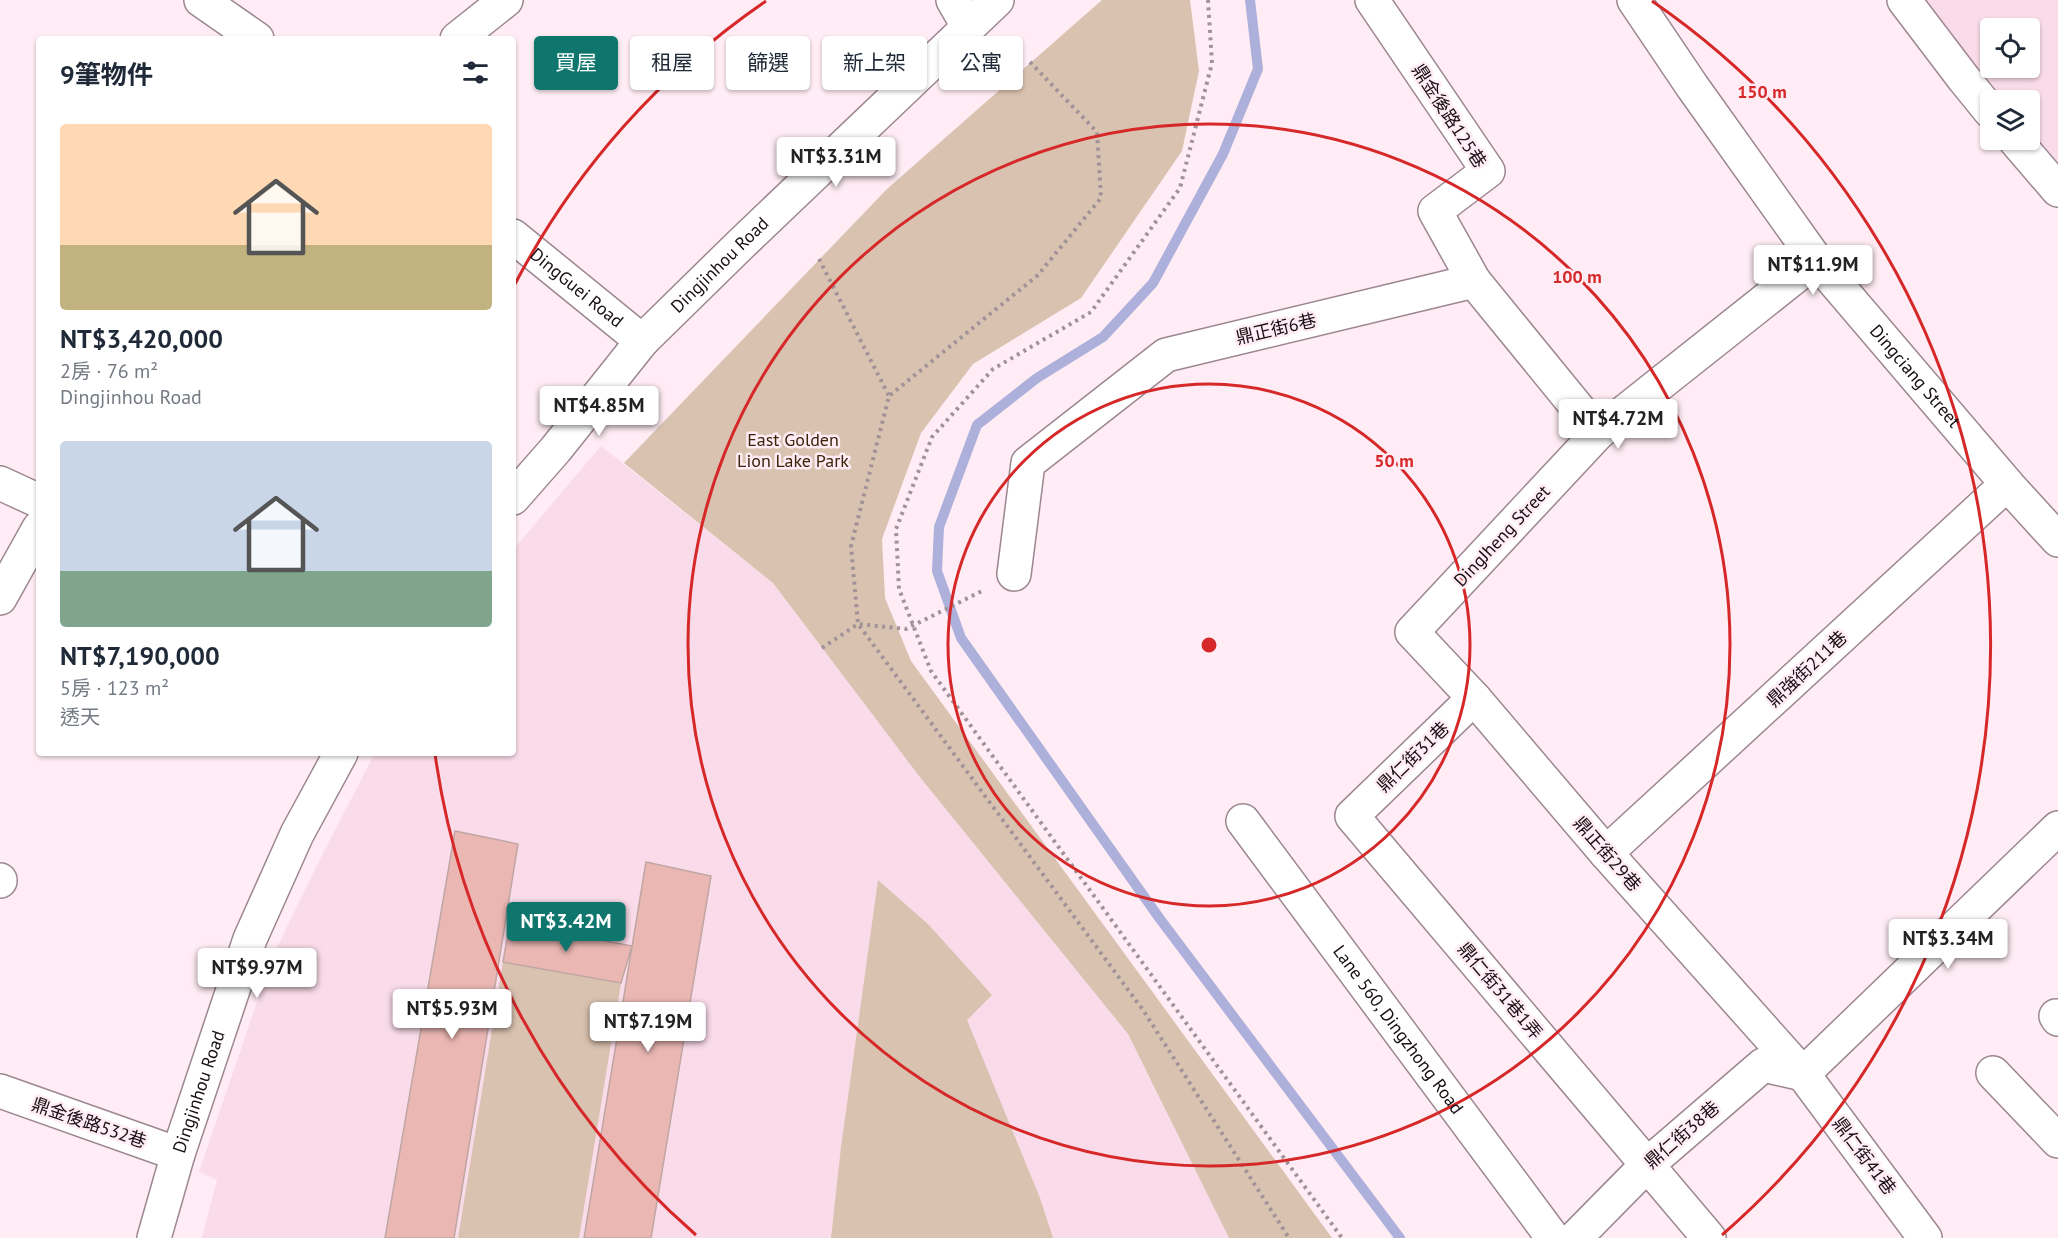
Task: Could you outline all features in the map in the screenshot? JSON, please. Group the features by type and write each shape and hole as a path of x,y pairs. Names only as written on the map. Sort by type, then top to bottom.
{"street":[{"path":"201,0 253,36"},
{"path":"461,36 506,0"},
{"name":"Dingjinhou Road","path":"516,495 556,449 642,341 960,13 997,0"},
{"name":"鼎金後路125巷","path":"1372,0 1488,171 1435,211 1474,281"},
{"name":"Dingciang Street","path":"1634,0 1692,86 1816,260 2007,484 2058,540"},
{"path":"1904,0 1980,99"},
{"path":"2024,150 2058,190"},
{"name":"DingGuei Road","path":"516,238 642,341"},
{"name":"DingJheng Street","path":"1412,632 1598,433 1816,260"},
{"path":"1474,281 1598,433"},
{"name":"鼎正街6巷","path":"1014,574 1028,464 1166,355 1474,281"},
{"path":"0,483 36,500"},
{"name":"鼎強街211巷","path":"1606,853 2007,484"},
{"path":"0,598 36,533"},
{"name":"鼎正街29巷","path":"1412,632 1474,698 1606,853 1803,1074"},
{"name":"鼎仁街31巷","path":"1352,816 1474,698"},
{"name":"Dingjinhou Road","path":"154,1238 178,1154 250,939 297,834 339,756"},
{"name":"鼎仁街31巷1弄","path":"1352,816 1709,1238"},
{"name":"Lane 560, Dingzhong Road","path":"1242,821 1553,1238"},
{"path":"1803,1074 2058,830"},
{"name":"鼎仁街38巷","path":"1575,1238 1647,1165 1763,1065 1803,1074"},
{"path":"1992,1073 2058,1142"},
{"name":"鼎仁街41巷","path":"1803,1074 1925,1238"},
{"name":"鼎金後路532巷","path":"0,1091 178,1154"}],"path":[{"path":"1208,0 1212,63 1180,188 1091,312 993,369 932,437 896,529 899,589 931,671 1342,1238"},
{"path":"1030,62 1097,132 1101,198 1038,275 889,396 851,546 858,624 1143,1010 1289,1238"},
{"path":"819,259 889,396"},
{"path":"822,648 858,624 906,629 980,592"}],"shaded area":[{"path":"1895,0 2058,0 2058,201 2035,150 2040,150 2040,90 1980,90"},
{"path":"601,446 773,583 919,776 1128,1034 1229,1238 202,1238 217,1180 199,1172 272,958 373,756 516,756 516,546"}],"green space":[{"name":"East Golden Lion Lake Park","path":"1102,0 1190,0 1199,71 1182,151 1081,298 973,364 921,433 882,539 885,598 911,661 1332,1238 1229,1238 1128,1034 919,776 773,583 624,463 887,189 1000,90 1023,90 1023,69"},
{"path":"878,880 929,925 992,995 967,1020 1040,1198 1053,1238 831,1238 841,1147"},
{"path":"503,962 621,983 579,1238 458,1238"}],"building":[{"path":"455,831 518,844 454,1238 385,1238"},
{"path":"646,862 711,876 651,1238 584,1238"},
{"path":"510,922 632,946 621,983 503,962"}],"waterway":[{"path":"1250,0 1258,69 1223,154 1153,283 1103,337 1037,378 977,425 939,527 937,571 961,638 1160,919 1400,1238"}]}
